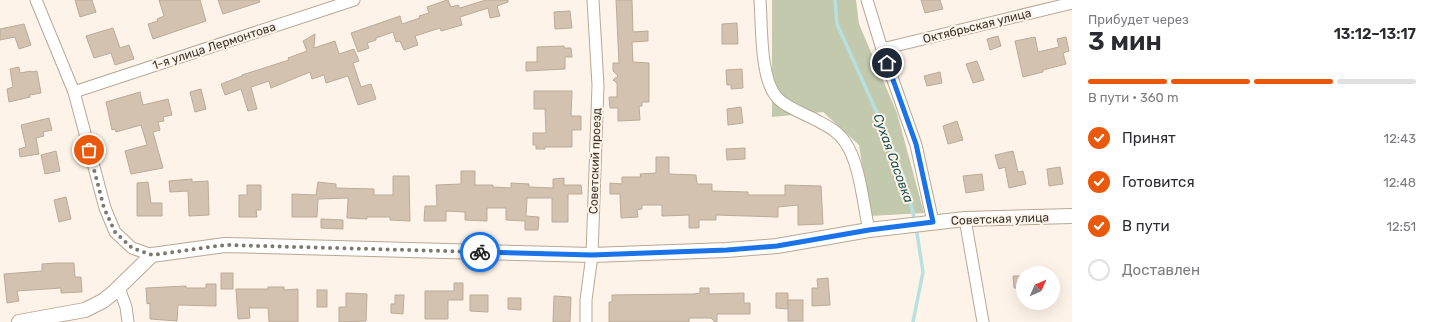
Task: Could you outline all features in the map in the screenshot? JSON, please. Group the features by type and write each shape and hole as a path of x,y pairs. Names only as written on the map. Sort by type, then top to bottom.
{"street":[{"path":"36,0 74,92 104,208 115,232 132,248 152,255 225,245 592,255 727,250 770,246 869,230 851,151 845,142 830,127 784,104 775,97 769,85 765,73 760,0"},
{"name":"1-я улица Лермонтова","path":"74,92 354,0"},
{"name":"Советский проезд","path":"586,322 586,300 592,255 598,85 593,0"},
{"path":"868,0 882,49 916,144 930,222"},
{"name":"Октябрьская улица","path":"882,49 1072,3"},
{"name":"Советская улица","path":"869,230 965,219 1072,216"},
{"path":"965,219 983,322"},
{"path":"19,322 85,310 103,301 119,288 152,255"},
{"path":"119,288 126,306 128,322"}],"green space":[{"path":"772,0 856,0 859,24 897,113 924,213 870,216 859,145 823,112 772,117"}],"building":[{"path":"75,0 92,0 96,12 80,17"},
{"path":"159,0 200,0 206,21 153,39 148,24 158,21 157,19 164,16"},
{"path":"218,0 259,0 260,2 223,14"},
{"path":"447,0 451,7 458,5 460,8 486,0 508,0 508,2 497,6 500,16 490,18 488,8 460,17 462,25 441,31 440,28 415,36 418,45 404,50 400,41 396,42 393,32 367,43 369,48 358,52 351,33 400,16 402,24 420,18 419,16 429,13 427,7"},
{"path":"616,0 632,0 633,32 648,31 648,41 632,42 633,62 649,63 649,102 642,102 642,106 639,106 640,120 618,121 618,108 610,108 609,97 617,97 617,83 613,80 618,76 613,71 613,63 619,63"},
{"path":"921,0 940,0 943,9 925,13"},
{"path":"570,11 572,28 555,29 554,12"},
{"path":"737,23 738,44 722,44 722,24"},
{"path":"24,24 31,45 19,49 15,37 0,40 0,29"},
{"path":"113,28 120,48 129,45 134,59 115,65 111,53 94,58 86,36"},
{"path":"315,34 314,48 335,41 339,54 354,49 359,61 353,63 361,87 371,84 376,99 358,105 348,76 326,83 324,75 312,79 310,72 271,88 269,81 251,87 257,109 248,111 241,89 225,95 221,84 242,75 289,60 288,58 307,51 303,41"},
{"path":"998,36 1001,46 990,50 987,39"},
{"path":"1035,37 1038,52 1059,47 1057,39 1066,37 1069,51 1063,53 1066,64 1023,77 1015,41"},
{"path":"564,46 564,48 571,48 572,57 565,57 565,69 526,71 526,62 537,62 537,47"},
{"path":"977,61 984,80 973,83 966,64"},
{"path":"19,67 20,73 37,71 41,93 9,102 7,89 13,87 10,69"},
{"path":"742,69 743,88 731,89 731,85 727,85 726,70"},
{"path":"940,72 942,83 927,86 924,76"},
{"path":"201,89 206,109 195,112 190,92"},
{"path":"534,91 572,91 571,116 581,116 581,130 572,130 572,147 545,147 545,149 536,149 536,145 533,145 533,133 546,133 545,109 534,109"},
{"path":"140,92 143,105 168,99 172,115 163,117 164,121 158,122 160,130 153,132 163,168 131,174 125,151 147,145 141,125 116,132 115,129 112,130 106,102"},
{"path":"741,107 743,123 728,125 727,109"},
{"path":"49,118 52,130 43,132 44,136 36,138 39,154 20,157 19,149 26,147 21,125"},
{"path":"957,121 963,140 948,144 943,126"},
{"path":"745,148 745,159 727,160 726,149"},
{"path":"56,151 60,171 45,174 41,155"},
{"path":"1013,151 1018,172 1023,171 1026,184 1009,188 1005,167 999,169 995,155"},
{"path":"656,157 669,157 669,174 696,175 697,184 712,184 712,191 748,192 748,195 785,195 785,185 821,186 823,224 798,225 798,205 778,207 778,217 716,215 716,220 699,220 699,228 689,228 689,215 662,216 662,205 642,205 642,209 637,210 638,217 621,218 620,194 610,194 610,183 622,184 622,177 641,177 640,174 656,173"},
{"path":"1060,167 1063,184 1049,186 1047,169"},
{"path":"461,171 475,171 475,185 493,185 493,187 511,188 511,183 529,184 529,187 553,188 553,179 564,178 564,185 581,185 582,194 568,194 568,222 552,222 552,198 527,198 526,216 539,217 538,230 525,230 525,221 506,220 506,208 487,208 487,221 465,220 465,212 446,211 446,221 424,221 425,206 437,206 436,185 461,184"},
{"path":"982,174 984,190 966,193 963,176"},
{"path":"393,176 409,176 410,221 390,220 390,217 367,217 367,219 347,218 348,198 318,199 317,217 292,217 292,194 316,195 318,182 336,184 336,188 374,189 374,195 393,195"},
{"path":"192,179 192,182 208,181 209,215 189,216 188,191 170,192 169,181"},
{"path":"148,182 151,203 162,203 162,216 137,216 137,183"},
{"path":"247,185 261,185 261,210 256,210 257,217 239,217 239,195 247,195"},
{"path":"66,197 71,219 59,222 54,200"},
{"path":"321,219 343,220 343,229 321,228"},
{"path":"74,263 75,277 81,277 82,292 61,293 61,288 17,291 19,301 7,303 4,274 42,271 42,264"},
{"path":"221,273 233,273 233,289 221,289"},
{"path":"1013,276 1016,276 1016,288 1014,288"},
{"path":"828,278 830,305 812,306 812,288 818,288 817,279"},
{"path":"454,283 463,283 463,300 448,300 448,319 425,319 425,291 454,291"},
{"path":"206,284 216,284 216,306 178,305 177,321 150,319 150,303 147,304 146,288 186,286 186,288 206,288"},
{"path":"268,287 284,287 284,290 298,289 298,322 269,322 268,308 249,308 250,318 238,319 236,289 268,289"},
{"path":"700,288 709,288 709,294 744,293 744,303 750,303 750,314 717,314 717,322 711,318 689,318 689,322 609,322 609,302 612,302 612,295 694,294 700,293"},
{"path":"317,290 327,290 327,307 317,307"},
{"path":"346,293 367,294 366,321 339,322 339,307 346,307"},
{"path":"776,293 788,293 788,309 776,308"},
{"path":"395,295 404,295 403,314 391,313 391,304 395,304"},
{"path":"470,295 488,295 488,312 470,311"},
{"path":"554,296 571,297 570,322 553,322"},
{"path":"508,298 521,298 521,310 508,309"},
{"path":"788,300 803,300 803,321 788,321"}],"waterway":[{"name":"Сухая Сасовка","path":"835,0 837,24 882,124 904,178 915,221"},
{"name":"Сухая Сасовка","path":"913,322 923,272 916,227"}],"way so far":[{"path":"89,150 104,208 115,232 132,248 152,255 225,245 480,252"}],"route":[{"path":"480,252 592,255 727,250 777,246 869,230 933,222 916,144 887,63"}]}
